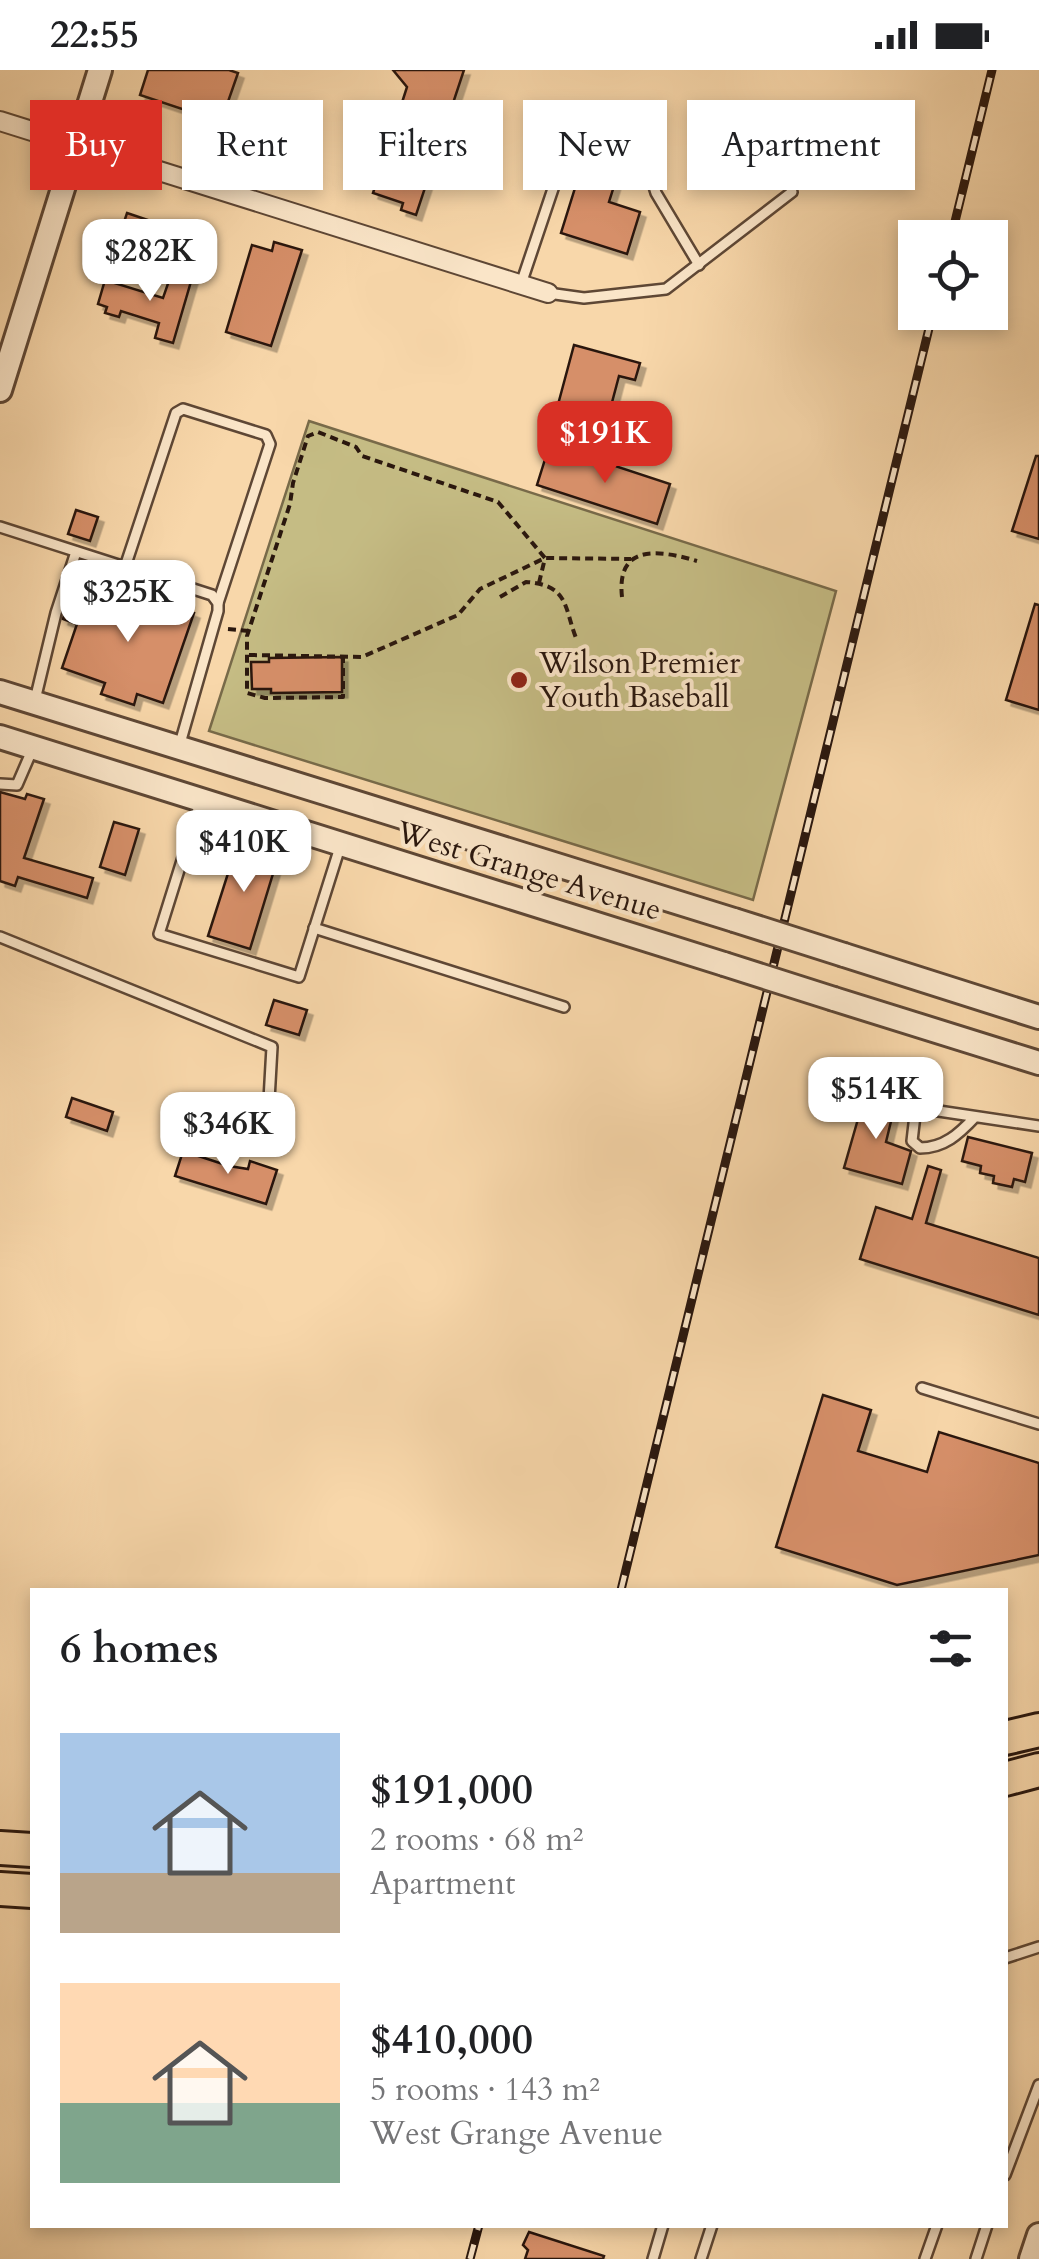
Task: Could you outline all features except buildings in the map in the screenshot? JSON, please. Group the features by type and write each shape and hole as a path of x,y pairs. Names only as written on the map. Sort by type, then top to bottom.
{"highway":[{"path":"1008,1737 1039,1730"},
{"path":"1008,1778 1039,1770"},
{"path":"0,1848 30,1850"},
{"path":"0,1889 30,1891"}],"street":[{"path":"90,100 100,70"},
{"path":"0,121 30,130"},
{"path":"162,171 548,293"},
{"path":"0,390 62,190"},
{"name":"West Grange Avenue","path":"0,692 1039,1017"},
{"path":"69,758 82,718"},
{"name":"West Grange Avenue","path":"0,736 1039,1063"},
{"path":"341,844 354,802"},
{"path":"1031,2259 1039,2236"}],"lane":[{"path":"521,284 562,162 571,146 581,139 612,144 650,174 656,194 698,265"},
{"path":"548,293 584,298 666,290 792,192"},
{"path":"125,567 176,413 183,408 266,435 270,444 218,602 179,747"},
{"path":"0,527 212,594 218,602"},
{"path":"34,703 76,552"},
{"path":"0,784 17,785 34,747"},
{"path":"201,800 160,934 298,977 341,844"},
{"path":"314,928 564,1007"},
{"path":"0,937 272,1048 267,1135"},
{"path":"975,1117 962,1132 937,1146 920,1148 912,1141 915,1115 923,1111 975,1117 1039,1126"},
{"path":"922,1388 1039,1424"},
{"path":"1008,1957 1039,1947"},
{"path":"1008,2167 1039,2085"},
{"path":"652,2259 662,2228"},
{"path":"702,2259 711,2228"},
{"path":"926,2259 936,2228"},
{"path":"976,2259 986,2228"}],"path":[{"path":"343,655 343,697 265,698 247,693 248,631 308,436 318,432 356,447 362,456 498,502 545,558"},
{"path":"248,656 362,656 458,615 480,589 545,558 631,559 648,552 667,552 697,561"},
{"path":"539,583 545,558"},
{"path":"622,597 620,581 631,559"},
{"path":"500,596 526,582 539,583 564,598 576,638"},
{"path":"214,626 248,631"}],"shaded area":[{"name":"Wilson Premier Youth Baseball","path":"309,421 836,591 753,900 209,731"}],"railway":[{"path":"955,220 992,70"},
{"path":"621,1588 929,330"},
{"path":"470,2259 478,2228"}],"place":[{"name":"Wilson Premier Youth Baseball","path":"519,680"}]}
